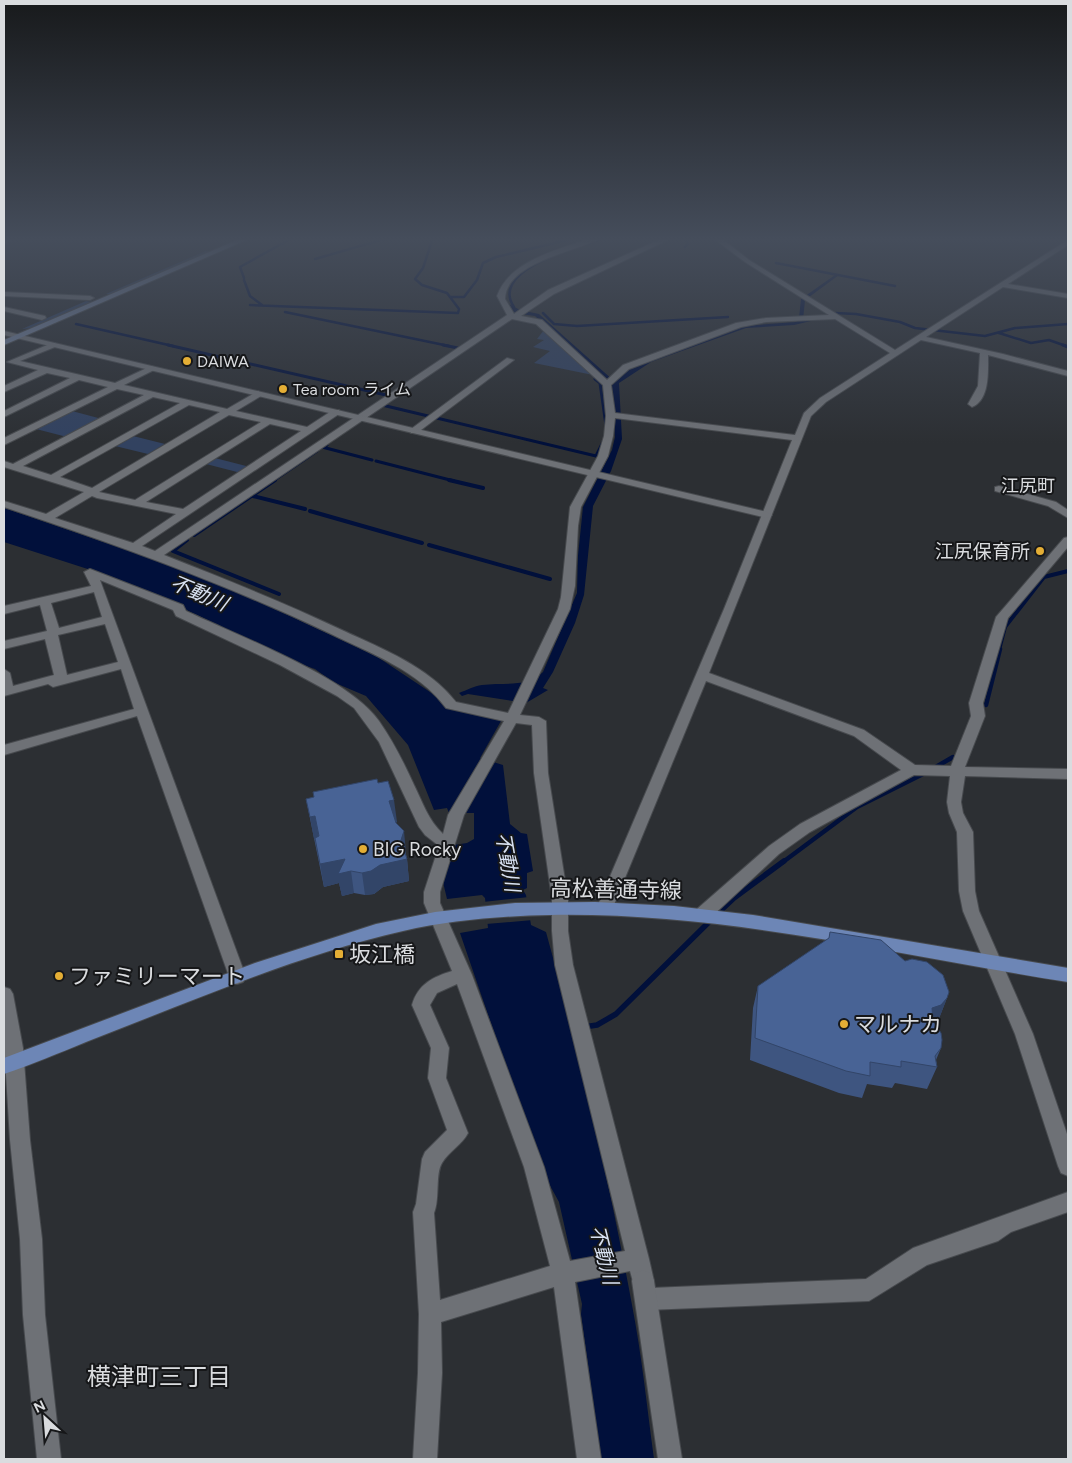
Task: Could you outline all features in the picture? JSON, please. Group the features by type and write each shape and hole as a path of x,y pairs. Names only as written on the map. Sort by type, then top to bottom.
{"main road":[{"path":"4,336 70,306"},
{"path":"18,336 88,306"},
{"name":"高松善通寺線","path":"9,1064 237,977 331,944 438,918 484,914 559,908 605,907 712,915 1068,975"}],"street":[{"path":"506,306 517,314 539,322 609,382 610,439 594,475 578,499 574,514 570,593 550,641 514,712 456,815 432,892 432,903 463,975 534,1167 569,1272 589,1459"},
{"path":"156,555 529,306"},
{"path":"821,306 896,354"},
{"path":"605,907 702,675 807,415 823,400 969,306"},
{"path":"4,309 42,318"},
{"path":"609,382 638,362 739,325 766,320 838,317"},
{"path":"4,336 18,336 767,515"},
{"path":"920,338 984,352 1068,374"},
{"path":"8,364 52,345"},
{"path":"972,404 980,395 984,381 984,352"},
{"path":"414,431 510,360"},
{"path":"8,364 79,377 308,430"},
{"path":"4,442 151,368"},
{"path":"4,389 46,370"},
{"path":"4,414 79,377"},
{"path":"9,466 152,394"},
{"path":"47,518 258,394"},
{"path":"52,478 188,402"},
{"path":"134,547 336,412"},
{"path":"611,415 704,428 798,438"},
{"path":"137,504 269,421"},
{"path":"9,466 52,478 96,494 186,514"},
{"path":"999,488 1052,504 1068,515"},
{"path":"4,504 134,547 240,587 383,654 438,688 451,704 514,712 540,721 542,773 560,899 559,908 564,965 639,1275 670,1459"},
{"path":"1068,540 1002,617 976,703 978,716 957,772 954,802 967,844 967,891 971,911 1024,1034 1068,1166"},
{"path":"237,977 175,799 141,711 98,588 90,572 179,608 180,613 297,668 342,693 362,708 374,723 404,778 419,815 434,838 446,843"},
{"path":"4,610 98,588"},
{"path":"5,693 61,677 51,639 52,633 44,600"},
{"path":"4,645 109,619"},
{"path":"5,693 125,664"},
{"path":"4,673 5,693"},
{"path":"702,675 859,733 923,771"},
{"path":"4,750 141,711"},
{"path":"712,915 774,850 805,828 923,771 1068,774"},
{"path":"425,1459 430,1373 430,1314 423,1212 426,1206 429,1165 437,1154 458,1134 437,1078 440,1048 422,1005 422,998 425,992 443,981 463,975"},
{"path":"4,994 9,1064 31,1239 34,1315 50,1459"},
{"path":"430,1314 569,1272 869,1290 921,1256 998,1230 1004,1224 1068,1202"}],"shaded area":[{"path":"74,306 83,306 31,328 22,329"},
{"path":"544,330 593,375 534,363 550,351 533,347 544,340 537,339"},
{"path":"72,411 102,419 67,437 36,429"},
{"path":"133,436 165,444 148,454 115,446"},
{"path":"215,458 250,467 241,473 206,464"}],"water":[{"path":"510,306 539,314 614,381 629,369 744,326 796,322 799,318 800,306 804,306 803,320 811,321 794,325 746,328 651,362 619,383 622,439 611,471 593,506 584,595 575,623 553,672 543,688 548,690 526,703 468,694 462,696 459,693 476,686 523,682 537,677 543,672 577,593 578,556 583,507 612,450 615,437 611,386 535,316 514,313"},
{"name":"不動川","path":"4,508 206,577 376,656 433,694 447,706 501,721 480,758 503,765 510,824 521,833 527,834 533,871 527,873 527,888 523,890 526,895 531,925 546,932 593,1118 614,1211 636,1324 654,1459 601,1459 581,1314 582,1304 559,1202 541,1169 460,933 488,928 485,898 482,895 447,899 443,882 454,845 467,843 474,839 474,813 449,813 447,808 434,810 408,745 366,696 333,682 315,669 300,664 159,597 97,572 4,542"}],"pier":[{"path":"529,897 533,920 486,924 483,902"}],"building":[{"name":"BIG Rocky","path":"377,779 378,783 388,781 394,800 389,801 396,823 404,831 401,840 407,859 380,865 371,871 362,873 351,871 338,874 345,859 320,864 315,838 319,836 315,816 310,817 306,799 314,797 313,792"},
{"name":"マルナカ","path":"830,932 881,940 905,961 912,959 927,962 943,975 949,992 947,998 941,1005 932,1008 933,1021 941,1033 942,1040 941,1048 935,1056 937,1067 901,1061 901,1067 870,1062 870,1076 846,1071 755,1038 758,986 829,938"}],"waterway":[{"path":"283,306 458,313 459,309 457,306"},
{"path":"285,312 449,346"},
{"path":"543,313 554,324 577,326 728,317"},
{"path":"836,313 856,314 900,322 915,328 985,336 1015,328 1068,324"},
{"path":"76,324 173,346"},
{"path":"999,333 1031,343 1049,340 1066,346"},
{"path":"168,345 386,395"},
{"path":"443,345 458,348"},
{"path":"1063,345 1068,347"},
{"path":"595,379 600,383 606,425"},
{"path":"382,405 596,456 604,440"},
{"path":"327,445 322,447 372,460"},
{"path":"273,481 317,451"},
{"path":"376,461 454,481"},
{"path":"194,535 275,480"},
{"path":"449,480 483,488"},
{"path":"253,496 305,509"},
{"path":"310,511 422,543"},
{"path":"187,540 173,551 279,594"},
{"path":"429,545 550,579"},
{"path":"999,650 1005,627 1044,577 1068,571"},
{"path":"986,705 1000,649"},
{"path":"934,768 953,757"},
{"path":"783,862 857,807 925,773"},
{"path":"717,914 734,898 784,861"},
{"path":"584,1027 597,1025 616,1014 710,921"}],"place":[{"name":"DAIWA","path":"187,361"},
{"name":"Tea room ライム","path":"283,389"},
{"name":"江尻保育所","path":"1040,551"},
{"name":"BIG Rocky","path":"363,849"},
{"name":"坂江橋","path":"339,954"},
{"name":"ファミリーマート","path":"59,976"},
{"name":"マルナカ","path":"844,1024"}],"district":[{"name":"江尻町","path":"1028,486"},
{"name":"横津町三丁目","path":"159,1377"}]}
